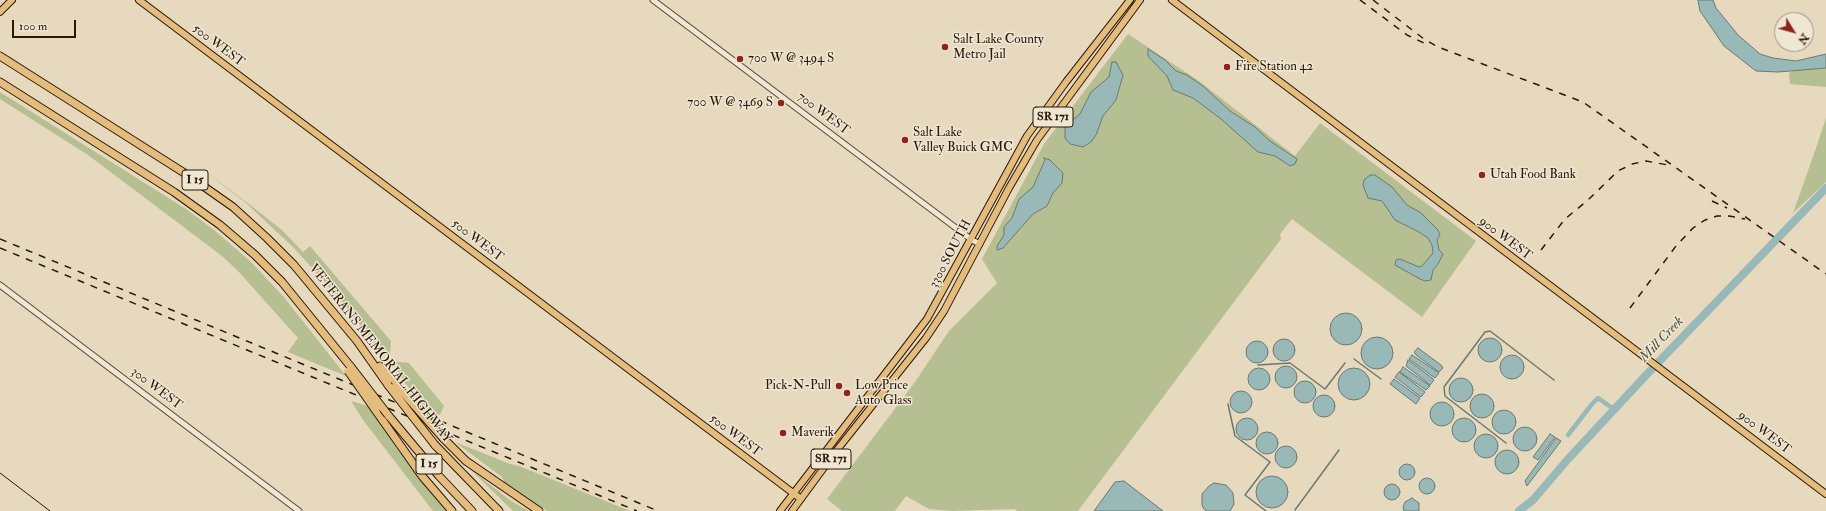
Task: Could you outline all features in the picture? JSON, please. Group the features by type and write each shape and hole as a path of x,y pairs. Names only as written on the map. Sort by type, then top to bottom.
{"highway":[{"name":"VETERANS MEMORIAL HIGHWAY","path":"0,56 186,174 233,207 267,238 294,265 358,342 388,385 435,445 499,511"},
{"name":"I 15","path":"0,82 174,192 220,225 255,255 282,282 337,349 350,369 388,416 439,476 472,511"},
{"path":"358,342 443,438 466,461 539,511"},
{"path":"350,369 376,411 422,476 452,511"}],"main road":[{"path":"0,12 12,0"},
{"name":"500 WEST","path":"139,0 801,499"},
{"name":"3300 SOUTH","path":"780,511 928,320 972,240 998,188 1034,125 1130,0"},
{"name":"3300 SOUTH","path":"792,511 926,338 944,311 1009,188 1037,140 1140,0"},
{"name":"900 WEST","path":"1172,0 1826,494"}],"street":[{"name":"700 WEST","path":"653,0 972,240 980,244"},
{"name":"300 WEST","path":"0,285 299,511"}],"green space":[{"path":"1128,34 1199,81 1295,156 1320,123 1476,241 1422,317 1292,219 1280,234 1281,239 1078,511 1017,511 1015,509 952,511 929,509 906,496 895,511 842,511 827,499 915,382 949,331 997,283 982,259 1044,144"},
{"path":"1826,65 1826,87 1790,84 1789,73 1801,67"},
{"path":"0,92 186,209 214,230 250,261 283,296 346,376 288,352 298,338 238,271 222,256 88,155 0,99"},
{"path":"1826,118 1826,182 1793,213 1815,151"},
{"path":"202,169 282,230 303,252 310,246 391,341 390,357 393,361 409,363 444,406 440,415 425,409 402,379 388,357 375,344 340,299 293,247 246,203"},
{"path":"351,401 368,406 398,450 446,511 433,511 363,420"},
{"path":"455,442 630,511 547,511 505,484 502,477"},
{"path":"470,469 511,501 529,511 513,511"}],"water":[{"path":"1698,0 1713,0 1716,8 1738,35 1760,54 1773,58 1796,61 1826,54 1826,68 1778,72 1756,71 1724,46 1700,11"},
{"path":"1148,49 1165,60 1176,71 1187,75 1203,86 1230,111 1255,127 1270,141 1297,159 1295,164 1290,166 1275,156 1258,152 1221,119 1193,98 1173,90 1167,76 1148,56"},
{"path":"1112,62 1116,62 1123,75 1116,100 1103,116 1096,135 1091,142 1083,147 1070,144 1065,138 1065,126 1067,127 1069,123 1080,114 1091,92 1109,77"},
{"path":"1044,158 1050,160 1063,173 1062,183 1053,193 1047,206 1033,214 1003,248 997,250 997,246 1004,235 1004,227 1012,218 1019,199 1033,187 1045,160"},
{"path":"1370,175 1375,175 1392,187 1407,205 1421,213 1438,230 1440,235 1437,240 1439,250 1443,254 1433,270 1431,280 1425,281 1420,279 1395,265 1396,260 1400,259 1419,267 1422,266 1433,253 1432,245 1428,238 1395,220 1382,201 1368,198 1363,185 1364,180"},
{"path":"1343,313 1349,313 1358,317 1362,329 1358,341 1349,345 1343,345 1334,341 1330,332 1330,326 1334,317"},
{"path":"1374,337 1380,337 1389,341 1393,353 1389,365 1380,369 1374,369 1365,365 1361,356 1361,350 1365,341"},
{"path":"1490,338 1499,341 1502,350 1499,359 1490,362 1481,359 1478,350 1481,341"},
{"path":"1284,339 1292,342 1295,350 1292,358 1284,361 1276,358 1273,350 1276,342"},
{"path":"1257,341 1265,344 1268,352 1265,360 1257,363 1249,360 1246,352 1249,344"},
{"path":"1418,348 1443,368 1439,372 1416,355 1414,352"},
{"path":"1412,355 1439,373 1435,378 1409,359"},
{"path":"1512,355 1521,358 1524,367 1521,376 1512,379 1503,376 1500,367 1503,358"},
{"path":"1408,360 1434,380 1430,385 1406,366"},
{"path":"1286,366 1294,369 1297,377 1294,385 1286,388 1278,385 1275,377 1278,369"},
{"path":"1403,367 1430,386 1426,390 1400,372"},
{"path":"1259,368 1267,371 1270,379 1267,387 1259,390 1251,387 1248,379 1251,371"},
{"path":"1351,368 1357,368 1366,372 1370,384 1366,396 1357,400 1351,400 1342,396 1338,387 1338,381 1342,372"},
{"path":"1399,372 1425,392 1421,397 1395,377"},
{"path":"1461,378 1470,381 1473,390 1470,399 1461,402 1452,399 1449,390 1452,381"},
{"path":"1394,379 1420,398 1416,404 1390,384"},
{"path":"1305,381 1313,384 1316,392 1313,400 1305,403 1297,400 1294,392 1297,384"},
{"path":"1241,391 1249,394 1252,402 1249,410 1241,413 1233,410 1230,402 1233,394"},
{"path":"1482,394 1491,397 1494,406 1491,415 1482,418 1473,415 1470,406 1473,397"},
{"path":"1324,395 1332,398 1335,406 1332,414 1324,417 1316,414 1313,406 1316,398"},
{"path":"1442,402 1451,405 1454,414 1451,423 1442,426 1433,423 1430,414 1433,405"},
{"path":"1504,410 1513,413 1516,422 1513,431 1504,434 1495,431 1492,422 1495,413"},
{"path":"1247,418 1255,421 1258,429 1255,437 1247,440 1239,437 1236,429 1239,421"},
{"path":"1464,418 1473,421 1476,430 1473,439 1464,442 1455,439 1452,430 1455,421"},
{"path":"1525,427 1534,430 1537,439 1534,448 1525,451 1516,448 1513,439 1516,430"},
{"path":"1267,432 1275,435 1278,443 1275,451 1267,454 1259,451 1256,443 1259,435"},
{"path":"1486,434 1495,437 1498,446 1495,455 1486,458 1477,455 1474,446 1477,437"},
{"path":"1550,434 1555,437 1538,460 1533,457"},
{"path":"1556,438 1561,441 1527,486 1525,481"},
{"path":"1286,446 1294,449 1297,457 1294,465 1286,468 1278,465 1275,457 1278,449"},
{"path":"1507,450 1516,453 1519,462 1516,471 1507,474 1498,471 1495,462 1498,453"},
{"path":"1404,464 1410,464 1415,469 1413,478 1410,480 1404,480 1399,475 1399,469"},
{"path":"1269,476 1275,476 1284,480 1288,492 1284,504 1275,508 1269,508 1260,504 1256,495 1256,489 1260,480"},
{"path":"1424,478 1430,478 1435,483 1433,492 1430,494 1424,494 1419,489 1419,483"},
{"path":"1124,481 1163,511 1094,511 1115,482"},
{"path":"1214,483 1226,485 1233,493 1234,504 1230,511 1206,511 1204,509 1202,505 1202,494"},
{"path":"1389,484 1395,484 1400,489 1398,498 1395,500 1389,500 1384,495 1384,489"},
{"path":"1412,498 1419,503 1419,511 1404,511 1403,507 1405,502"}],"waterway":[{"name":"Mill Creek","path":"1519,511 1533,500 1569,458 1649,372 1826,188"},
{"path":"1506,443 1445,396 1444,387 1485,332 1490,331 1554,380"},
{"path":"1354,359 1381,379"},
{"path":"1258,365 1290,363 1325,389 1345,363"},
{"path":"1568,435 1598,398 1615,410"},
{"path":"1228,404 1235,436 1270,462 1245,495 1266,511"},
{"path":"1295,510 1339,450"}],"tram line":[{"path":"0,473 50,511"}],"railway":[{"path":"1360,0 1407,35 1426,44"},
{"path":"1373,0 1424,39 1438,47 1583,102 1826,274"},
{"path":"1541,250 1565,219 1588,200 1618,171 1632,164 1646,161 1668,165"},
{"path":"1712,201 1727,208"},
{"path":"1630,308 1676,246 1693,228 1705,220 1717,216 1729,216 1745,219"},
{"path":"0,239 658,511"},
{"path":"0,248 637,511"}],"place":[{"name":"Salt Lake County Metro Jail","path":"945,47"},
{"name":"700 W @ 3494 S","path":"740,59"},
{"name":"Fire Station 42","path":"1227,67"},
{"name":"700 W @ 3469 S","path":"781,103"},
{"name":"Salt Lake Valley Buick GMC","path":"905,140"},
{"name":"Utah Food Bank","path":"1482,175"},
{"name":"Pick-N-Pull","path":"839,386"},
{"name":"Low Price Auto Glass","path":"847,393"},
{"name":"Maverik","path":"783,433"}]}
